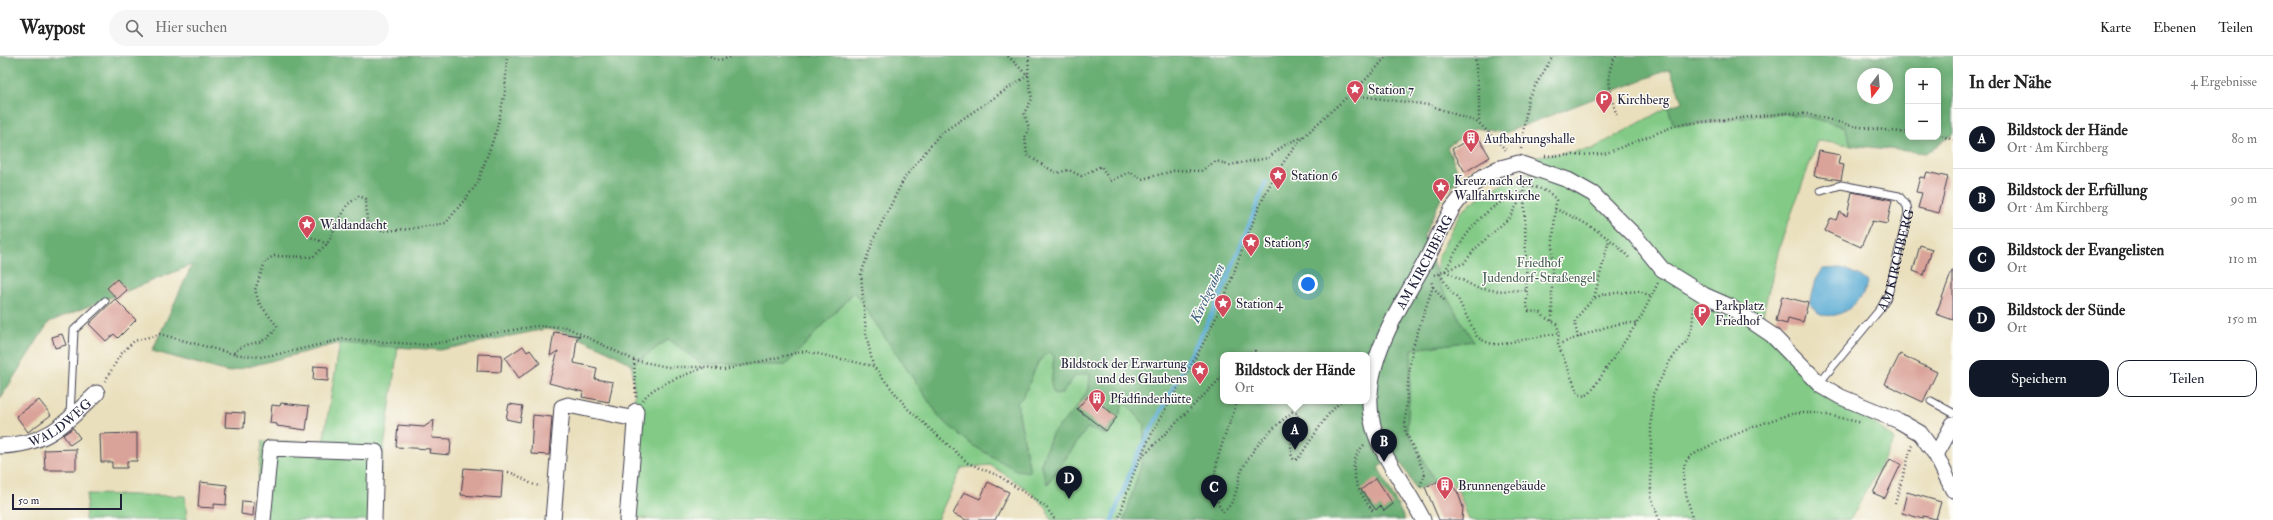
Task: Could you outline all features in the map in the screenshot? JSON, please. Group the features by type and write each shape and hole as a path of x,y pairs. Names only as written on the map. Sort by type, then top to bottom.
{"street":[{"path":"1522,164 1568,180 1594,194 1636,238 1662,269 1698,292 1729,306 1772,336 1819,383 1841,397 1899,421 1920,433 1936,455 1953,490"},
{"name":"AM KIRCHBERG","path":"1423,520 1376,436 1371,413 1373,375 1384,339 1399,307 1452,209 1466,191 1490,172 1522,164"},
{"name":"WALDWEG","path":"0,446 31,443 70,420 96,393"},
{"path":"553,520 562,407 568,405 636,415 627,520"},
{"path":"1936,455 1953,424"},
{"path":"263,520 270,448 376,452 374,520"}],"lane":[{"name":"AM KIRCHBERG","path":"1819,383 1881,308 1888,295 1908,213 1907,206 1899,196 1841,185 1821,191"},
{"path":"70,420 74,330 105,301"},
{"path":"1931,401 1953,412"}],"path":[{"path":"233,354 240,346 261,342 271,337 277,326 259,303 255,290 265,262 274,256 313,257 327,244 347,205 359,196 366,199 367,222 383,231 409,230 446,223 477,184 496,132 505,92 507,56"},
{"path":"710,56 714,59 723,60 733,56"},
{"path":"1008,56 1028,75"},
{"path":"1029,56 1028,75 1032,100 1024,114 1029,128 1025,137 1027,155 1056,172 1069,170 1081,176 1102,166 1110,181 1130,172 1142,180 1177,170 1201,172 1216,161 1230,165 1268,158 1286,144 1305,135"},
{"path":"1118,520 1139,460 1213,325 1239,263 1256,217 1274,179 1288,156 1305,135 1352,95 1386,56"},
{"path":"1475,56 1479,98 1479,123"},
{"path":"1552,56 1528,98 1522,164 1524,187 1526,290 1529,311 1541,313 1544,318 1557,324 1559,333 1558,344 1578,394 1585,396 1590,393 1636,324 1652,297 1662,269"},
{"path":"1616,56 1613,59 1609,81 1617,117"},
{"path":"1028,75 940,134 905,177 874,238 861,274 866,333 873,366 908,409 968,464 999,476 1046,507 1055,520"},
{"path":"1352,95 1429,105 1479,123 1522,164"},
{"path":"1522,164 1537,156 1604,154 1677,125 1786,113 1808,114 1853,126 1905,133"},
{"path":"1941,135 1953,140"},
{"path":"1524,187 1536,187 1552,195 1556,200 1552,255 1552,321"},
{"path":"1444,300 1433,286 1428,275 1440,274 1444,271 1468,230 1502,201 1524,193"},
{"path":"1444,271 1455,269 1464,263 1475,249 1509,218 1524,193"},
{"path":"1555,208 1574,216 1609,240 1629,258"},
{"path":"308,236 327,244"},
{"path":"1594,298 1609,240"},
{"path":"1444,271 1478,288 1498,291 1526,290"},
{"path":"1440,274 1458,299 1477,337 1482,340 1495,345 1559,333"},
{"path":"1411,498 1425,474 1405,430 1407,391 1412,349 1433,286"},
{"path":"1578,338 1575,324 1578,316 1594,298 1604,294 1640,291 1652,297"},
{"path":"1659,520 1651,496 1651,420 1653,394 1671,359 1686,341 1692,327 1695,299 1698,292"},
{"path":"1558,344 1630,322 1636,324"},
{"path":"233,354 260,357 343,339 427,345 536,326 566,327 634,360 668,367 705,367 724,370 805,351 873,366"},
{"name":"WALDWEG","path":"96,393 121,354 134,341 160,334 233,354"},
{"path":"634,360 636,415"},
{"path":"636,415 646,396 669,382 705,367"},
{"path":"1139,460 1205,391 1220,378"},
{"path":"1236,404 1221,449 1215,481 1215,497 1223,512 1231,507 1243,469 1258,444 1278,423 1292,412 1297,413 1299,418 1291,451 1294,460 1298,459 1327,416 1338,404"},
{"path":"1692,520 1691,510 1684,486 1684,474 1687,461 1696,452 1765,423 1792,414 1811,413 1868,424"},
{"path":"1896,504 1908,455 1920,433"},
{"path":"1373,511 1358,492 1353,470 1360,449 1376,436"},
{"path":"508,472 520,475 530,484 556,488"}],"green space":[{"path":"0,56 1953,56 1953,134 1925,153 1851,145 1845,127 1806,116 1779,114 1677,125 1673,123 1668,107 1682,102 1670,69 1505,133 1475,128 1447,147 1461,178 1442,196 1424,236 1440,285 1473,341 1412,349 1407,431 1435,481 1416,490 1398,457 1378,467 1405,520 1124,520 1141,465 1145,425 1124,401 1119,416 1106,435 1087,428 1047,484 1041,464 1052,434 1074,410 1089,389 1090,373 1075,376 1062,393 1054,394 1051,384 1054,356 1049,352 1038,363 1026,390 1017,403 1030,472 1016,470 972,445 941,419 854,292 786,365 701,364 669,339 632,365 608,351 566,332 546,329 440,350 340,343 228,372 152,351 192,265 49,322 0,399"},
{"name":"Friedhof Judendorf-Straßengel","path":"1668,107 1673,123 1699,124 1765,115 1786,114 1812,118 1845,127 1851,145 1818,141 1780,245 1761,322 1819,383 1895,439 1850,520 1469,520 1459,492 1450,481 1442,480 1430,485 1435,481 1407,431 1412,349 1472,341 1440,285 1436,271 1438,257 1461,211 1490,189 1524,173 1565,180 1519,163 1537,156 1592,149"},
{"path":"854,292 941,419 1030,472 1017,403 1026,390 1038,363 1049,352 1054,356 1053,369 1062,393 1075,376 1090,373 1089,389 1074,410 1052,434 1041,464 1048,484 1087,428 1119,416 1124,400 1145,425 1141,465 1124,520 1051,520 1046,507 1027,489 990,465 962,468 937,520 658,520 630,517 636,411 632,365 669,339 701,364 786,365"},
{"path":"340,343 398,347 374,520 254,520 262,441 323,443"},
{"path":"87,494 185,496 187,520 85,520"}],"water":[{"path":"1841,268 1859,275 1868,282 1866,289 1857,302 1844,312 1829,316 1820,313 1810,304 1816,280 1823,269"}],"building":[{"name":"Aufbahrungshalle","path":"1477,135 1490,157 1465,172 1452,149"},
{"path":"1819,151 1840,155 1838,164 1844,165 1841,180 1814,176"},
{"path":"1927,172 1948,177 1939,213 1918,208 1922,193 1916,192 1920,177 1925,178"},
{"path":"1852,192 1892,200 1887,224 1872,221 1861,247 1825,231 1831,218 1836,220 1839,212 1847,216"},
{"path":"1920,245 1932,249 1924,275 1913,271"},
{"path":"1953,271 1953,320 1936,314"},
{"path":"117,279 127,290 117,299 107,288"},
{"path":"1782,296 1808,303 1803,322 1788,318 1787,324 1776,321"},
{"path":"115,299 136,320 118,338 114,334 106,341 89,324"},
{"path":"554,332 580,336 577,338 574,363 597,368 595,379 613,382 609,402 582,397 583,392 549,383 558,351 550,356"},
{"path":"62,334 66,345 55,348 52,337"},
{"path":"523,346 527,352 530,350 540,363 519,378 505,358"},
{"path":"478,354 502,355 501,372 477,371"},
{"path":"1900,354 1937,372 1923,402 1885,384"},
{"path":"314,366 328,367 328,381 313,380"},
{"name":"Pfadfinderhütte","path":"1089,395 1117,417 1106,431 1077,409"},
{"path":"39,400 51,415 28,432 16,416"},
{"path":"281,403 309,406 306,430 277,426 277,424 270,423 272,405 280,406"},
{"path":"509,404 523,406 520,422 506,419"},
{"path":"226,412 245,413 244,428 225,427"},
{"path":"533,415 552,417 549,455 531,454"},
{"path":"434,420 432,438 451,439 450,455 429,453 430,449 396,447 398,425 424,427"},
{"path":"73,428 80,438 70,445 63,435"},
{"path":"137,433 137,461 127,461 127,468 112,468 112,462 101,462 100,434"},
{"path":"76,449 76,470 45,470 44,450"},
{"path":"1890,459 1901,464 1885,498 1873,493"},
{"path":"464,468 503,471 501,498 461,495"},
{"path":"1376,478 1393,504 1384,511 1380,506 1376,510 1361,490"},
{"name":"Brunnengebäude","path":"1442,480 1452,485 1458,493 1463,507 1462,520 1439,520 1425,487"},
{"path":"200,482 227,485 226,505 214,504 214,508 198,507"},
{"path":"988,482 1009,492 995,520 966,520 953,514 964,492 980,499"},
{"path":"1907,492 1941,502 1936,519 1923,516 1923,519 1902,513"},
{"path":"242,501 254,502 253,516 241,514"}],"waterway":[{"name":"Kirchgraben","path":"1112,520 1135,460 1208,322 1223,290 1266,182"}],"place":[{"name":"Station 7","path":"1355,104"},
{"name":"Kirchberg","path":"1604,114"},
{"name":"Aufbahrungshalle","path":"1471,153"},
{"name":"Station 6","path":"1278,190"},
{"name":"Kreuz nach der Wallfahrtskirche","path":"1441,202"},
{"name":"Waldandacht","path":"307,239"},
{"name":"Station 5","path":"1251,257"},
{"name":"Station 4","path":"1223,318"},
{"name":"Parkplatz Friedhof","path":"1702,327"},
{"name":"Bildstock der Erwartung und des Glaubens","path":"1200,385"},
{"name":"Pfadfinderhütte","path":"1097,413"},
{"name":"Bildstock der Hände","path":"1295,450"},
{"name":"Bildstock der Erfüllung","path":"1384,462"},
{"name":"Bildstock der Sünde","path":"1069,499"},
{"name":"Brunnengebäude","path":"1445,500"},
{"name":"Bildstock der Evangelisten","path":"1214,508"}]}
